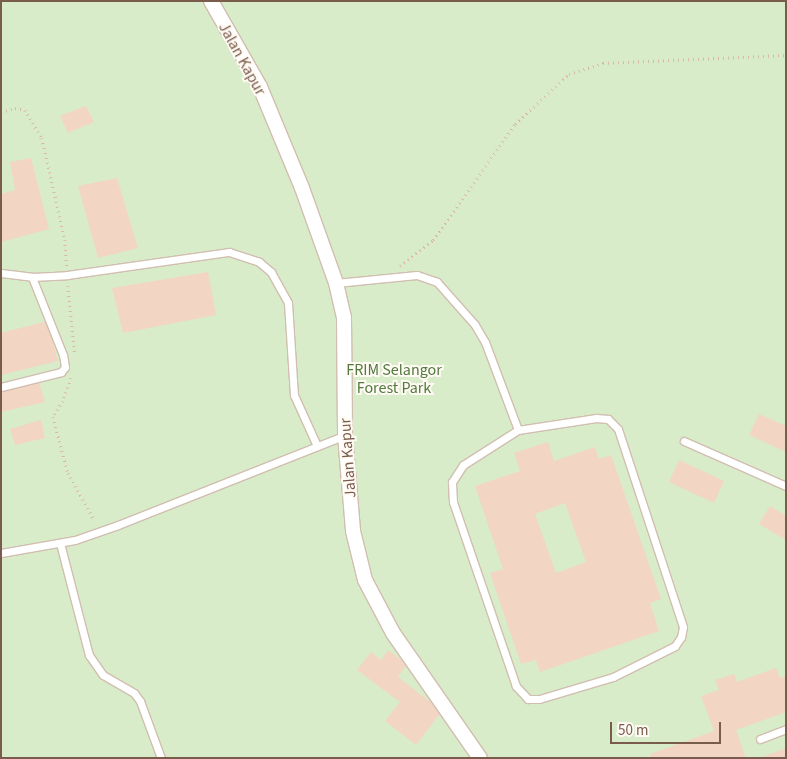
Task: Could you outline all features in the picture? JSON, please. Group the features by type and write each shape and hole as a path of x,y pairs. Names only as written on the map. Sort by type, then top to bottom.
{"street":[{"name":"Jalan Kapur","path":"211,1 260,87 336,283 344,317 345,436 353,532 365,580 393,633 480,758"}],"lane":[{"path":"1,273 32,277 67,275 205,253 230,252 259,262 271,272 288,303 294,394 317,446"},
{"path":"336,283 418,275 430,278 462,309 485,342 518,430"},
{"path":"1,387 61,372 65,367 63,355 32,277"},
{"path":"596,418 613,423 618,429 683,627 680,642 675,646 622,673 540,699 528,698 516,686 452,494 456,471 518,430 596,418"},
{"path":"1,553 60,543 101,531 345,436"},
{"path":"684,441 786,486"},
{"path":"60,543 89,655 103,675 134,693 140,701 161,758"},
{"path":"760,739 786,730"}],"path":[{"path":"380,279 433,240 515,124 568,74 603,63 786,55"},
{"path":"1,112 15,108 25,110 42,138 65,240 74,362"},
{"path":"72,370 63,401 53,417 68,473 101,531"}],"green space":[{"name":"FRIM Selangor Forest Park","path":"1,1 786,1 786,758 1,758"}],"building":[{"path":"86,106 94,122 68,133 60,116"},
{"path":"31,158 49,229 1,242 1,194 15,190 10,162"},
{"path":"117,178 138,248 98,258 78,186"},
{"path":"208,272 216,315 123,333 112,288"},
{"path":"47,321 58,361 1,375 1,333"},
{"path":"39,382 45,402 1,412 1,392"},
{"path":"759,414 786,426 786,452 749,435"},
{"path":"41,420 45,438 15,445 10,429"},
{"path":"548,442 554,461 595,447 599,459 611,455 661,599 650,603 659,631 540,672 536,660 521,664 490,573 503,569 475,486 520,471 514,453","holes":["565,503 586,562 556,573 535,514"]},
{"path":"679,460 724,481 714,503 669,482"},
{"path":"770,506 786,516 786,540 759,524"},
{"path":"388,650 407,664 398,677 442,711 416,745 385,721 400,702 357,670 371,652 381,660"},
{"path":"776,668 780,678 786,676 786,712 736,730 746,758 651,758 650,754 714,731 701,696 719,690 715,680 734,674 737,682"},
{"path":"786,748 786,758 760,758"}]}
